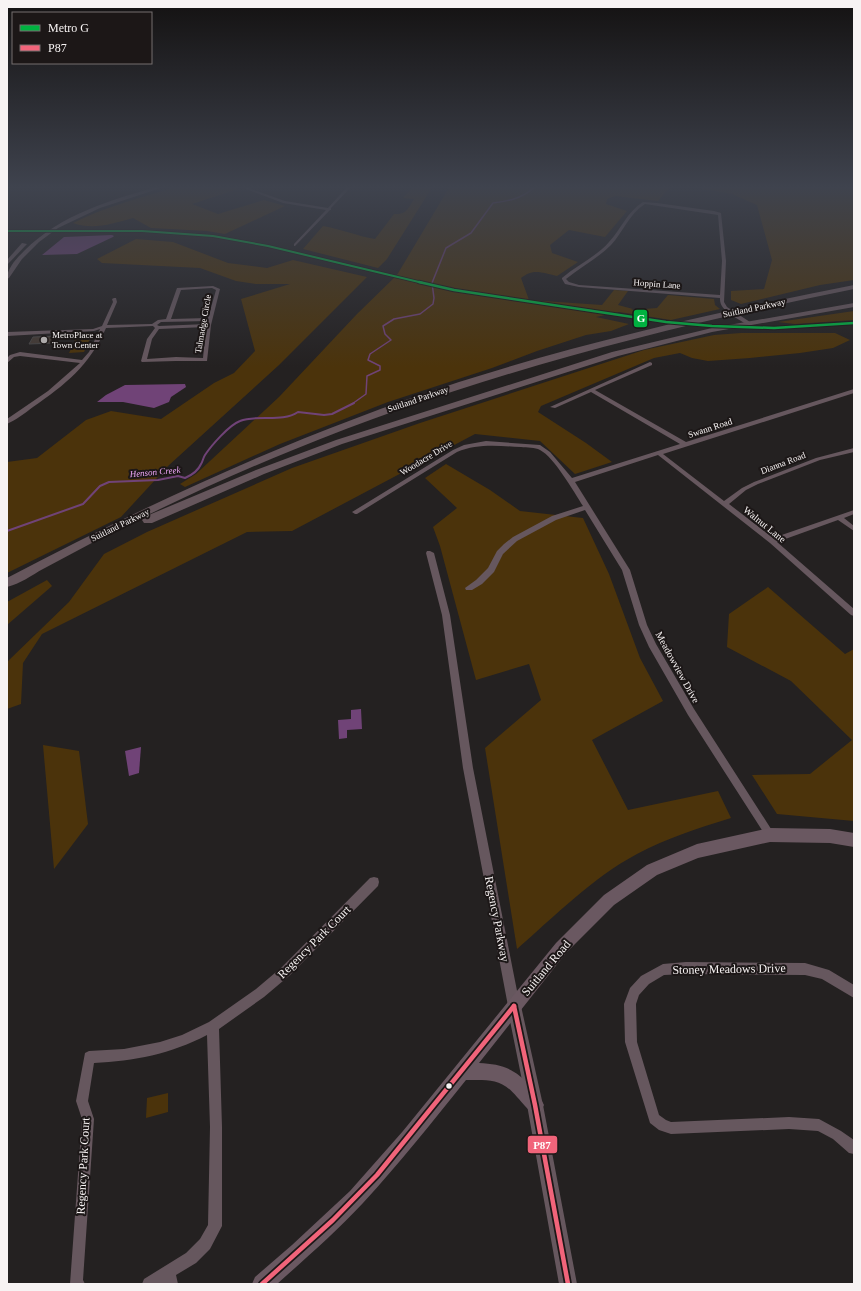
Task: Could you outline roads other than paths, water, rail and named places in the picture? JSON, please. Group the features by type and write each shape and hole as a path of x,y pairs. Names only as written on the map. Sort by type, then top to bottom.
{"highway":[{"name":"Suitland Parkway","path":"7,583 91,538 195,488 277,452 364,418 455,386 626,337 854,287"},
{"name":"Suitland Parkway","path":"7,591 86,550 178,506 260,472 339,442 629,350 748,323 854,305"}],"main road":[{"name":"Suitland Road","path":"262,1284 299,1252 356,1197 409,1137 561,948 609,900 652,870 698,851 738,841 770,835 830,836 854,840"},
{"path":"462,1071 485,1072 512,1080 535,1105"}],"street":[{"path":"7,263 22,246"},
{"path":"7,277 22,255 31,246"},
{"name":"Hoppin Lane","path":"607,246 564,279 564,281 573,285 592,287 722,296 724,262 723,246"},
{"name":"Talmadge Circle","path":"155,326 144,361 176,359 205,360 209,325 218,289 213,287 180,288 178,290 169,320"},
{"path":"722,296 724,306 748,323"},
{"path":"7,422 46,396 72,374 89,356 115,302 114,299"},
{"path":"155,326 160,321 211,319"},
{"path":"169,320 169,327"},
{"path":"7,330 94,330 103,327 169,327 209,325"},
{"path":"7,334 52,330"},
{"path":"7,360 12,356 20,354 83,362"},
{"path":"553,407 650,364"},
{"path":"591,390 686,445"},
{"name":"Swann Road","path":"572,481 854,391"},
{"name":"Woodacre Drive","path":"354,512 455,451 466,446 486,443 540,447 548,453 572,481"},
{"name":"Dianna Road","path":"724,504 744,489 756,483 818,459 854,450"},
{"name":"Walnut Lane","path":"660,454 772,541 854,613"},
{"name":"Meadowview Drive","path":"572,481 626,570 643,625 652,645 703,732 770,835"},
{"path":"469,588 480,582 491,570 500,553 515,539 554,518 587,507"},
{"path":"772,541 854,512"},
{"path":"839,518 854,529"},
{"name":"Regency Parkway","path":"430,553 446,616 468,768 514,1006 535,1105 568,1284"},
{"name":"Regency Park Court","path":"78,1284 76,1282 88,1119 82,1101 90,1057 120,1056 144,1052 180,1042 213,1026 260,993 286,971 374,882"},
{"name":"Stoney Meadows Drive","path":"854,992 825,974 810,969 686,968 664,970 645,980 634,992 630,1004 629,1015 631,1042 637,1064 654,1118 663,1126 671,1128 789,1123 819,1125 837,1135 854,1148"},
{"path":"150,1284 170,1278 205,1244 216,1226 216,1128 213,1026"}],"waterway":[{"name":"Henson Creek","path":"352,404 366,394 367,376 380,370 380,366 368,360 370,354 391,340 385,334 383,326 394,319 420,314 433,304 434,298 432,283 446,248 449,246"},
{"name":"Henson Creek","path":"7,531 83,504 100,486 109,482 158,480 178,476 185,478 188,477 198,469 211,446 231,427 240,421 254,418 285,417 298,412 324,415 332,414 352,404"}],"metro line":[{"name":"G","path":"269,246 454,290 666,322 712,326 774,328 854,323"}],"place":[{"name":"MetroPlace at Town Center","path":"44,340"}]}
